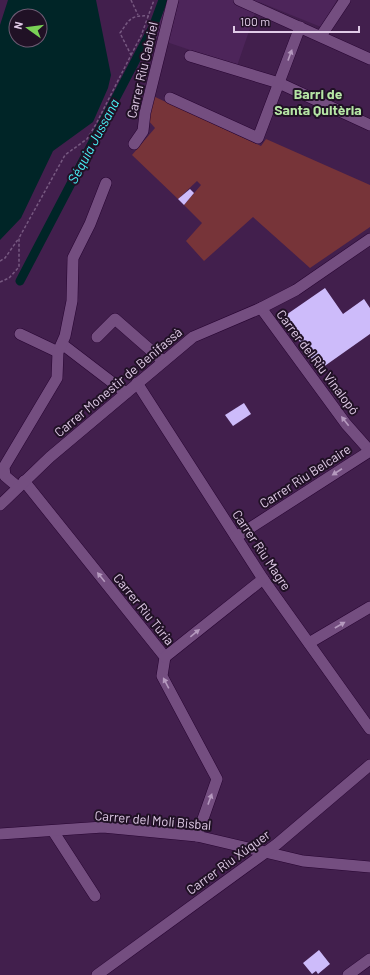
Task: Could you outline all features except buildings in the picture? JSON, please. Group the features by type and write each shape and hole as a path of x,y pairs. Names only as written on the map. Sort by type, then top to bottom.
{"street":[{"name":"Carrer Riu Cabriel","path":"134,144 143,131 145,113 173,0"},
{"path":"239,0 370,59"},
{"path":"321,36 345,0"},
{"path":"170,98 258,138 300,27"},
{"path":"190,56 279,83 370,125"},
{"path":"21,484 5,476 4,467 55,383 58,373 60,348 72,301 71,268 75,250 90,224 106,183"},
{"name":"Carrer Monestir de Benifassà","path":"0,505 21,484 137,383 193,337 261,308 296,290 370,239"},
{"name":"Carrer del Riu Vinalopó","path":"261,308 346,424 370,451"},
{"path":"98,337 115,318 163,361"},
{"path":"20,334 60,348 126,393"},
{"name":"Carrer Riu Magre","path":"137,383 263,579 370,729"},
{"name":"Carrer Riu Belcaire","path":"236,537 370,451"},
{"name":"Carrer Riu Túria","path":"21,484 165,657 162,676 218,779 197,836"},
{"path":"165,657 263,579"},
{"path":"309,643 370,607"},
{"name":"Carrer Riu Xúquer","path":"97,975 277,844 370,765"},
{"name":"Carrer del Molí Bisbal","path":"1,835 103,828 197,836 303,861 370,867"},
{"path":"53,831 95,896"},
{"path":"348,975 370,960"}],"path":[{"path":"131,0 138,15"},
{"path":"0,261 5,258 19,238 65,155 87,139 96,124 131,55 149,16 154,0"},
{"path":"131,55 120,33 132,17 138,15 149,16"},
{"path":"0,282 9,278 19,267 19,238"}],"shaded area":[{"path":"8,0 96,0 111,75 108,88 93,122 53,151 21,218 0,240 0,25"},
{"path":"163,0 337,0 321,27 259,2 237,66 152,37"},
{"path":"153,96 261,146 266,139 370,185 370,227 310,268 253,217 204,261 186,241 202,223 184,205 201,185 197,181 178,199 132,155 155,128 148,120"}],"waterway":[{"name":"Séquia Jussana","path":"20,281 153,27 163,0"}],"district":[{"name":"Barri de Santa Quitèria","path":"318,102"}]}
